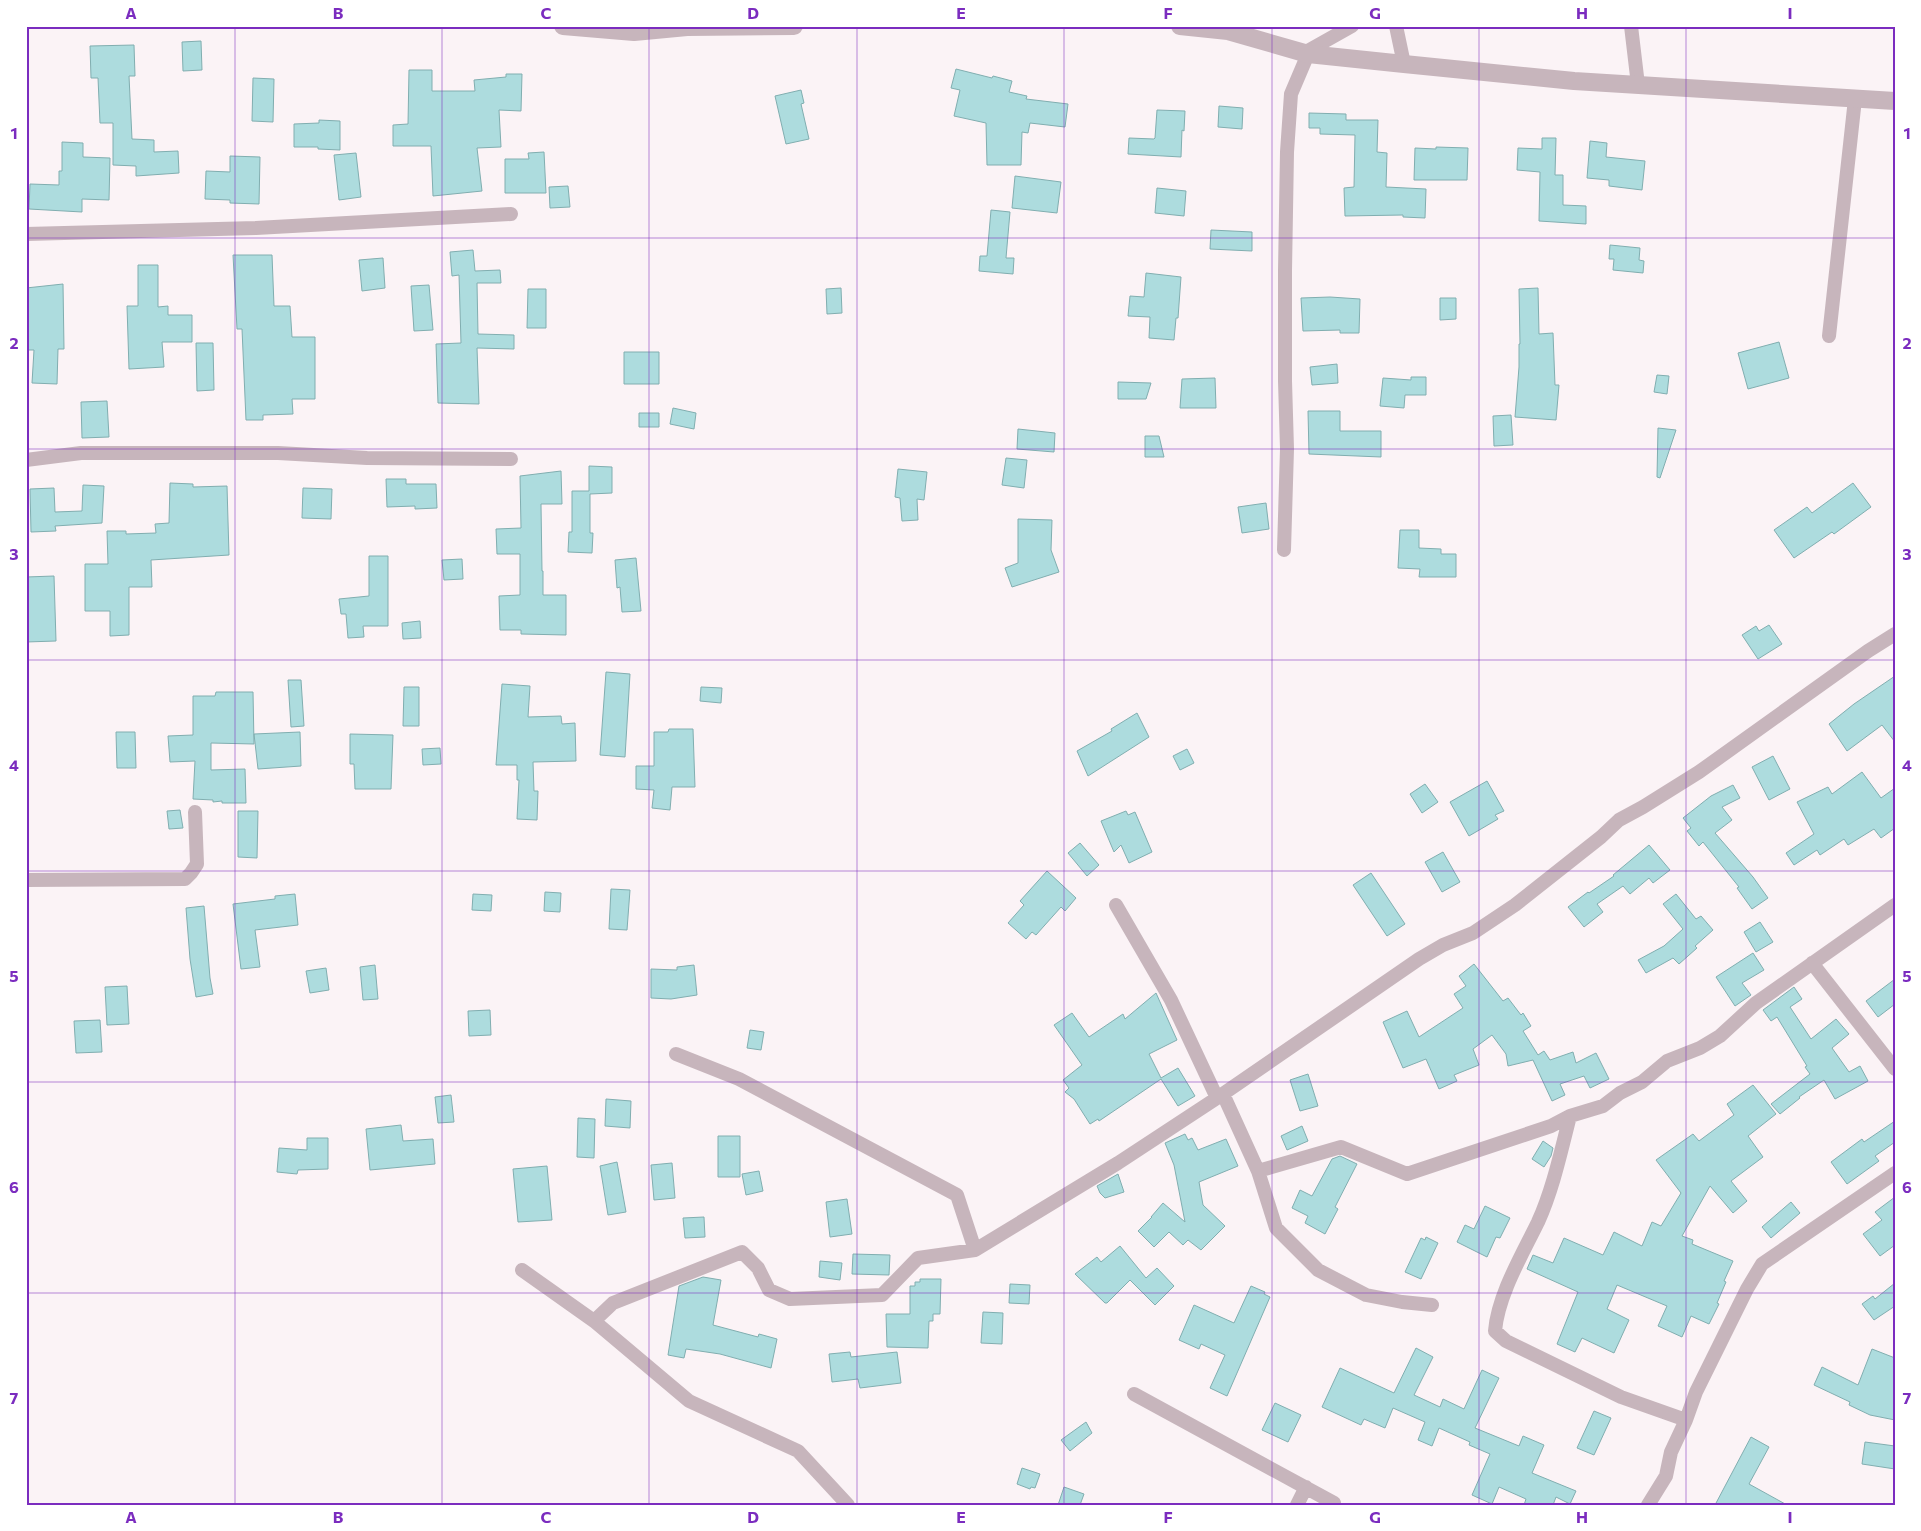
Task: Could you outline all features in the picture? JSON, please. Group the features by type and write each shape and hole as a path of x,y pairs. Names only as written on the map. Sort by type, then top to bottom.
{"street":[{"path":"563,26 634,32 687,27 794,26"},
{"path":"1180,26 1228,31 1306,53 1404,64 1574,81 1895,101"},
{"path":"1284,550 1287,448 1284,271 1287,152 1291,94 1306,53 1352,26"},
{"path":"1396,26 1404,64"},
{"path":"1631,26 1638,85"},
{"path":"1829,336 1855,99"},
{"path":"26,234 256,228 511,214"},
{"path":"26,460 81,453 278,453 368,458 512,458"},
{"path":"594,1321 613,1303 742,1252 758,1268 769,1290 790,1299 882,1295 918,1258 975,1250 1118,1163 1220,1096 1419,959 1443,945 1473,933 1515,905 1619,820 1700,772 1868,650 1895,634"},
{"path":"26,880 185,879 197,864 195,812"},
{"path":"1116,905 1171,1000 1258,1171 1276,1228 1318,1270 1366,1295 1402,1302 1432,1305"},
{"path":"1258,1171 1341,1147 1407,1174 1551,1126 1570,1116 1603,1106 1620,1093 1642,1082 1667,1060 1700,1048 1720,1036 1756,1003 1895,905"},
{"path":"1812,963 1895,1068"},
{"path":"676,1054 739,1079 957,1195 975,1250"},
{"path":"1570,1116 1551,1185 1538,1221 1521,1254 1510,1282 1496,1321 1495,1331 1506,1341 1621,1397 1686,1420"},
{"path":"1648,1505 1666,1476 1671,1452 1686,1420 1696,1392 1762,1264 1895,1173"},
{"path":"522,1270 594,1321 690,1401 798,1450 848,1505"},
{"path":"1134,1394 1334,1503"},
{"path":"1298,1505 1306,1488"}],"building":[{"path":"201,41 202,70 183,71 182,42"},
{"path":"134,45 135,76 129,76 132,139 154,140 154,152 178,151 179,173 136,176 136,166 113,165 113,123 100,123 98,78 91,78 90,46"},
{"path":"956,69 1012,81 1009,92 1027,96 1026,99 1068,104 1065,127 1030,123 1028,133 1022,132 1021,165 987,165 986,123 954,116 960,90 951,88"},
{"path":"409,70 432,70 432,91 475,91 474,80 506,77 506,74 522,74 521,111 499,110 501,147 477,148 482,191 433,196 431,146 393,146 393,125 408,124"},
{"path":"253,78 274,79 273,122 252,121"},
{"path":"801,90 804,103 801,104 809,139 786,144 775,96"},
{"path":"1219,106 1243,108 1242,129 1218,127"},
{"path":"1157,110 1185,111 1181,157 1128,154 1129,138 1155,138"},
{"path":"1309,113 1346,114 1346,120 1378,120 1377,152 1387,153 1386,187 1426,189 1425,218 1403,217 1403,215 1345,216 1344,188 1354,187 1355,135 1320,134 1320,128 1309,128"},
{"path":"319,120 340,121 340,150 318,149 318,147 294,147 294,124 319,123"},
{"path":"1542,138 1556,138 1555,175 1563,175 1563,205 1586,206 1586,224 1539,221 1540,172 1517,170 1518,148 1542,149"},
{"path":"1590,141 1607,143 1606,157 1645,161 1642,190 1609,186 1609,180 1587,178"},
{"path":"62,142 83,143 83,157 110,158 109,200 82,199 82,212 29,209 30,184 59,185 59,171 62,171"},
{"path":"1436,147 1468,148 1467,180 1414,180 1415,148 1436,149"},
{"path":"544,152 546,193 505,193 505,159 529,159 528,153"},
{"path":"356,153 361,197 339,200 334,155"},
{"path":"230,156 260,157 259,204 230,203 230,200 205,199 206,171 230,172"},
{"path":"1015,176 1061,182 1057,213 1012,208"},
{"path":"568,186 570,207 550,208 549,187"},
{"path":"1157,188 1186,191 1184,216 1155,213"},
{"path":"991,210 1010,212 1006,258 1014,258 1013,274 979,271 980,256 987,256"},
{"path":"1211,230 1252,232 1252,251 1210,249"},
{"path":"1610,245 1640,248 1639,260 1644,261 1643,273 1613,270 1614,259 1609,259"},
{"path":"473,250 475,271 500,270 501,283 477,283 478,334 514,335 514,349 477,348 479,404 438,403 436,344 461,343 459,275 452,276 450,252"},
{"path":"233,255 272,255 274,306 290,306 292,337 315,337 315,399 292,399 293,414 263,415 263,420 246,420 242,329 237,329"},
{"path":"383,258 385,288 362,291 359,260"},
{"path":"138,265 158,265 158,307 168,306 168,315 192,315 192,342 162,342 164,367 129,369 127,306 138,306"},
{"path":"1146,273 1181,277 1178,318 1176,318 1174,340 1149,338 1150,317 1128,316 1130,296 1144,297"},
{"path":"63,284 64,349 58,349 57,384 32,383 34,350 26,350 26,288"},
{"path":"429,285 433,330 414,331 411,286"},
{"path":"841,288 842,313 827,314 826,289"},
{"path":"1538,288 1539,334 1553,333 1555,385 1559,385 1556,420 1515,417 1520,344 1519,289"},
{"path":"528,289 546,289 546,328 527,328"},
{"path":"1301,298 1360,299 1359,333 1340,333 1340,330 1303,331"},
{"path":"1440,298 1456,298 1456,319 1440,320"},
{"path":"1779,342 1789,378 1748,389 1738,353"},
{"path":"196,343 213,343 214,390 197,391"},
{"path":"624,352 659,352 659,384 624,384"},
{"path":"1337,364 1338,383 1312,385 1310,367"},
{"path":"1657,375 1669,376 1667,394 1654,392"},
{"path":"1411,377 1426,377 1426,395 1405,395 1404,408 1380,406 1383,378 1411,380"},
{"path":"1215,378 1216,408 1180,408 1182,379"},
{"path":"1118,382 1151,383 1146,399 1118,399"},
{"path":"107,401 109,437 82,438 81,402"},
{"path":"673,408 696,413 694,429 670,424"},
{"path":"1308,411 1340,411 1340,431 1381,431 1381,457 1309,454"},
{"path":"639,413 659,413 659,427 639,427"},
{"path":"1511,415 1513,445 1494,446 1493,416"},
{"path":"1658,428 1676,430 1660,478 1657,477"},
{"path":"1018,429 1055,433 1054,452 1017,449"},
{"path":"1145,436 1159,436 1164,457 1145,457"},
{"path":"1006,458 1027,460 1024,488 1002,485"},
{"path":"589,466 612,467 612,493 590,494 590,533 593,533 592,553 568,552 569,532 572,532 572,491 589,491"},
{"path":"898,469 927,472 924,500 917,499 918,520 902,521 900,498 895,497"},
{"path":"561,471 562,504 541,504 542,571 543,595 566,595 566,635 521,634 521,630 500,630 499,596 520,595 520,554 497,554 496,529 521,528 520,476"},
{"path":"386,479 406,479 406,484 436,484 437,508 415,509 415,506 387,507"},
{"path":"170,483 193,484 193,487 227,486 229,555 151,560 152,587 129,587 129,635 110,636 110,611 85,611 85,564 108,564 107,531 126,531 126,534 156,533 155,524 169,523"},
{"path":"1853,483 1871,507 1834,534 1832,532 1794,558 1774,530 1807,507 1812,513"},
{"path":"83,485 104,486 102,523 55,526 56,531 31,532 30,489 54,488 55,512 82,511"},
{"path":"303,488 332,489 331,519 302,518"},
{"path":"1266,503 1269,529 1242,533 1238,507"},
{"path":"1018,519 1052,520 1051,550 1059,572 1012,587 1005,568 1018,563"},
{"path":"1400,530 1419,530 1419,548 1441,549 1441,554 1456,554 1456,577 1419,577 1420,569 1398,568"},
{"path":"369,556 388,556 388,626 363,626 364,637 348,638 346,614 341,614 339,599 369,596"},
{"path":"636,558 641,611 622,612 620,587 617,588 615,560"},
{"path":"462,559 463,579 444,580 442,560"},
{"path":"54,576 56,641 26,642 26,577"},
{"path":"420,621 421,638 403,639 402,623"},
{"path":"1769,625 1782,644 1758,659 1742,635 1756,626 1759,631"},
{"path":"606,672 630,674 625,757 600,755"},
{"path":"1895,676 1895,742 1882,725 1847,751 1829,724"},
{"path":"288,680 301,680 304,726 291,727"},
{"path":"502,684 530,686 528,717 561,716 562,724 575,723 576,761 533,762 534,791 538,791 537,820 517,819 519,780 517,780 517,765 496,765"},
{"path":"404,687 419,687 419,726 403,726"},
{"path":"701,687 722,688 721,703 700,701"},
{"path":"216,692 253,692 254,744 211,743 211,770 245,769 246,803 222,803 222,801 213,802 213,800 193,799 195,761 170,762 168,736 193,735 193,696 215,696"},
{"path":"1137,713 1149,737 1088,776 1077,751 1112,731 1111,729"},
{"path":"669,729 693,729 695,787 672,787 670,810 652,808 654,790 636,789 636,766 654,766 654,732 668,732"},
{"path":"116,732 135,732 136,768 117,768"},
{"path":"300,732 301,766 258,769 254,734"},
{"path":"350,734 393,735 391,789 355,789 354,764 350,764"},
{"path":"440,748 441,764 423,765 422,749"},
{"path":"1187,749 1194,763 1180,770 1173,756"},
{"path":"1773,756 1790,789 1769,800 1752,767"},
{"path":"1862,772 1881,798 1895,788 1895,828 1881,838 1874,829 1848,845 1844,839 1820,855 1817,850 1794,865 1786,853 1814,834 1797,802 1828,787 1832,794"},
{"path":"1487,781 1504,811 1495,815 1498,819 1469,836 1450,802"},
{"path":"1425,784 1438,802 1422,813 1410,794"},
{"path":"1733,785 1740,798 1722,807 1732,820 1715,833 1753,877 1768,898 1752,909 1737,888 1739,887 1703,842 1699,846 1687,831 1691,828 1683,818 1711,796"},
{"path":"180,810 183,828 169,829 167,811"},
{"path":"238,811 258,811 257,858 238,857"},
{"path":"1126,811 1128,815 1135,812 1152,852 1129,863 1121,845 1114,852 1101,821"},
{"path":"1080,843 1099,865 1087,876 1068,853"},
{"path":"1649,845 1670,870 1653,883 1649,878 1630,894 1623,886 1597,904 1603,912 1584,927 1568,907 1614,876"},
{"path":"1443,852 1460,882 1442,892 1425,862"},
{"path":"1047,871 1076,898 1065,911 1061,907 1036,935 1032,932 1026,939 1008,923 1024,905 1020,901"},
{"path":"1371,873 1405,924 1387,936 1353,885"},
{"path":"611,889 630,890 627,930 609,929"},
{"path":"545,892 561,893 560,912 544,911"},
{"path":"295,894 298,925 255,930 260,967 241,969 233,904 275,899 275,896"},
{"path":"473,894 492,895 491,911 472,910"},
{"path":"1676,894 1696,919 1701,916 1713,930 1679,964 1673,958 1646,973 1638,960 1664,946 1683,929 1663,904"},
{"path":"204,906 213,994 196,997 190,959 186,908"},
{"path":"1760,922 1773,942 1756,952 1744,932"},
{"path":"1753,953 1764,970 1742,983 1751,995 1735,1006 1716,977"},
{"path":"1474,964 1503,1001 1508,998 1521,1015 1523,1013 1531,1026 1523,1031 1538,1055 1544,1051 1550,1060 1573,1052 1576,1063 1596,1053 1609,1079 1590,1088 1584,1076 1560,1084 1565,1095 1552,1101 1533,1060 1508,1066 1506,1054 1492,1035 1473,1049 1479,1065 1454,1075 1457,1081 1439,1089 1426,1059 1403,1068 1383,1022 1407,1011 1419,1037 1463,1008 1454,994 1466,986 1459,976"},
{"path":"375,965 378,999 363,1000 360,967"},
{"path":"694,965 697,995 671,999 651,998 651,969 677,970 677,967"},
{"path":"326,968 329,990 310,993 306,971"},
{"path":"1895,979 1895,1004 1878,1017 1866,1001"},
{"path":"127,986 129,1024 107,1025 105,987"},
{"path":"1794,987 1802,999 1790,1007 1811,1039 1836,1019 1849,1034 1832,1048 1849,1072 1860,1066 1868,1081 1835,1099 1824,1080 1799,1097 1780,1114 1771,1104 1810,1074 1777,1017 1771,1021 1763,1010"},
{"path":"1156,993 1177,1040 1149,1054 1161,1078 1178,1068 1195,1096 1178,1106 1161,1079 1099,1121 1098,1119 1090,1124 1074,1099 1065,1092 1069,1088 1063,1080 1082,1065 1054,1025 1072,1013 1089,1037 1123,1014 1125,1019"},
{"path":"490,1010 491,1035 469,1036 468,1011"},
{"path":"100,1020 102,1052 76,1053 74,1021"},
{"path":"750,1030 764,1032 761,1050 747,1048"},
{"path":"1308,1074 1318,1106 1300,1111 1290,1080"},
{"path":"1753,1085 1776,1114 1748,1136 1763,1157 1731,1181 1747,1201 1733,1213 1710,1186 1682,1236 1693,1240 1692,1244 1733,1261 1724,1281 1726,1282 1717,1303 1719,1304 1709,1324 1691,1316 1682,1337 1658,1326 1667,1306 1617,1285 1607,1309 1629,1320 1614,1353 1582,1338 1575,1352 1557,1344 1578,1292 1527,1269 1533,1255 1553,1263 1564,1238 1603,1255 1614,1232 1642,1246 1652,1222 1661,1226 1681,1193 1656,1160 1693,1134 1699,1141 1734,1115 1727,1104"},
{"path":"451,1095 454,1122 438,1123 435,1097"},
{"path":"606,1099 631,1101 630,1128 605,1126"},
{"path":"578,1118 595,1119 594,1158 577,1157"},
{"path":"1895,1121 1895,1142 1875,1156 1879,1161 1847,1184 1831,1162 1862,1139 1864,1142"},
{"path":"401,1125 403,1141 433,1139 435,1164 370,1170 366,1129"},
{"path":"1302,1126 1308,1141 1287,1150 1281,1136"},
{"path":"1185,1134 1188,1140 1192,1138 1198,1150 1226,1139 1238,1166 1199,1182 1203,1205 1225,1226 1201,1250 1188,1240 1183,1245 1169,1232 1154,1247 1138,1231 1163,1203 1185,1222 1174,1165 1165,1143"},
{"path":"718,1136 740,1136 740,1177 718,1177"},
{"path":"307,1138 328,1138 328,1169 298,1170 297,1174 277,1172 279,1148 307,1150"},
{"path":"1543,1141 1553,1148 1551,1156 1544,1167 1532,1159"},
{"path":"1340,1156 1357,1164 1335,1207 1338,1209 1325,1234 1305,1223 1308,1216 1292,1208 1300,1190 1312,1196 1332,1159"},
{"path":"617,1162 626,1212 608,1215 600,1166"},
{"path":"672,1163 675,1198 654,1200 651,1165"},
{"path":"547,1166 552,1220 518,1222 513,1169"},
{"path":"759,1171 763,1191 746,1195 742,1174"},
{"path":"1118,1174 1124,1192 1105,1198 1097,1186"},
{"path":"1895,1197 1895,1245 1880,1256 1863,1234 1882,1220 1875,1212"},
{"path":"847,1199 852,1234 830,1237 826,1202"},
{"path":"1791,1202 1800,1213 1771,1238 1762,1227"},
{"path":"1485,1206 1510,1218 1500,1238 1496,1237 1487,1257 1457,1242 1465,1225 1474,1229"},
{"path":"704,1217 705,1237 685,1238 683,1218"},
{"path":"1426,1237 1438,1243 1421,1279 1405,1272 1421,1238 1425,1240"},
{"path":"1120,1246 1146,1278 1157,1268 1174,1286 1155,1305 1130,1280 1105,1303 1075,1274 1097,1257 1101,1262"},
{"path":"853,1254 890,1255 889,1275 852,1274"},
{"path":"820,1261 842,1263 840,1280 819,1277"},
{"path":"703,1277 721,1280 713,1325 758,1337 759,1334 777,1339 771,1368 720,1354 686,1349 684,1358 668,1355 679,1286"},
{"path":"920,1279 941,1279 940,1314 933,1314 933,1321 929,1321 928,1348 887,1347 886,1314 910,1314 910,1286 915,1286 915,1282 920,1282"},
{"path":"1895,1283 1895,1306 1874,1320 1862,1304 1873,1296 1875,1299"},
{"path":"1010,1284 1030,1285 1029,1304 1009,1303"},
{"path":"1251,1286 1265,1292 1264,1294 1270,1297 1227,1396 1210,1388 1225,1355 1201,1344 1199,1349 1179,1340 1194,1305 1234,1323"},
{"path":"983,1312 1003,1313 1002,1344 981,1343"},
{"path":"1416,1348 1433,1357 1414,1395 1440,1407 1443,1399 1464,1409 1482,1370 1499,1378 1475,1428 1519,1446 1523,1436 1544,1445 1532,1473 1576,1491 1570,1504 1556,1497 1553,1505 1524,1505 1526,1499 1499,1487 1492,1504 1472,1495 1490,1454 1469,1445 1470,1442 1439,1428 1432,1446 1418,1440 1425,1422 1393,1408 1385,1428 1364,1419 1361,1425 1322,1407 1340,1368 1394,1393"},
{"path":"1872,1349 1895,1358 1895,1420 1870,1415 1849,1405 1850,1402 1814,1385 1822,1367 1858,1385"},
{"path":"850,1352 851,1357 897,1352 901,1383 860,1388 858,1379 832,1382 829,1354"},
{"path":"1275,1403 1301,1415 1288,1442 1262,1430"},
{"path":"1594,1411 1611,1418 1594,1455 1577,1448"},
{"path":"1086,1422 1092,1433 1070,1451 1061,1440"},
{"path":"1751,1437 1769,1447 1749,1484 1787,1505 1715,1505"},
{"path":"1865,1442 1895,1446 1895,1469 1862,1464"},
{"path":"1022,1468 1040,1474 1035,1488 1031,1487 1030,1489 1017,1484"},
{"path":"1064,1487 1084,1494 1080,1505 1058,1505"}]}
